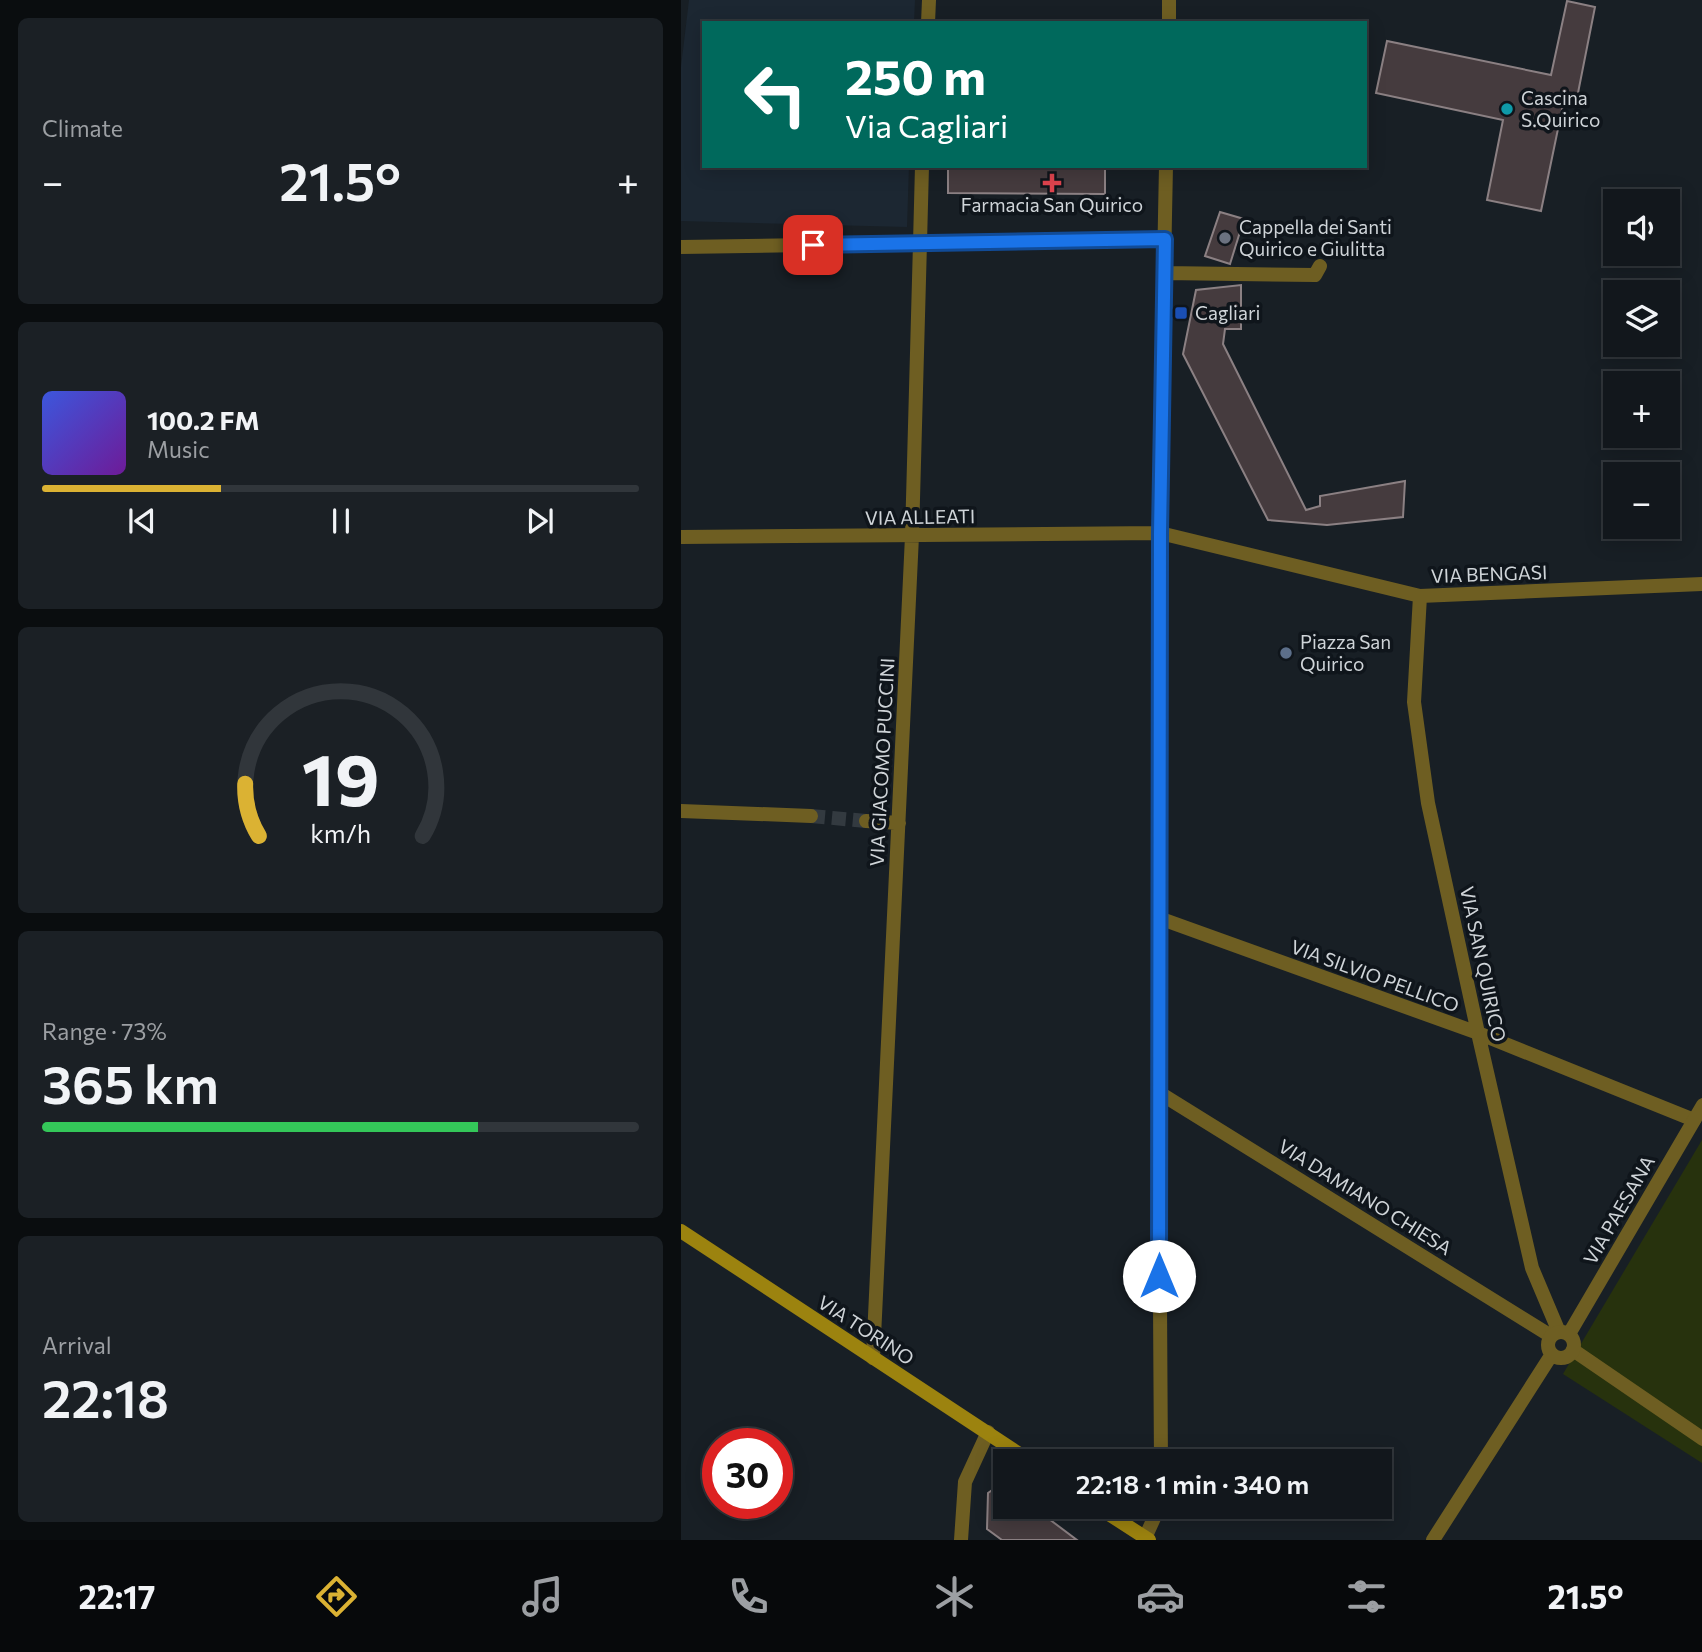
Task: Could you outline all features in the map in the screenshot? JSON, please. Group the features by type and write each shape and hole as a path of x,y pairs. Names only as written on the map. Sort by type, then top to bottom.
{"main road":[{"name":"VIA TORINO","path":"681,1231 1012,1449"},
{"path":"1116,1519 1147,1539"}],"street":[{"path":"928,21 929,0"},
{"path":"1169,0 1169,21"},
{"name":"VIA GIACOMO PUCCINI","path":"873,1358 912,536 923,168"},
{"path":"1161,1449 1158,1092 1160,533 1166,168"},
{"path":"681,247 1165,239"},
{"path":"1164,274 1315,275 1320,266"},
{"name":"VIA ALLEATI","path":"681,537 1160,533"},
{"name":"VIA BENGASI","path":"1160,533 1420,596 1702,584"},
{"name":"VIA SAN QUIRICO","path":"1420,596 1414,702 1428,803 1532,1268 1560,1334"},
{"path":"681,811 811,816"},
{"path":"867,821 899,823"},
{"name":"VIA SILVIO PELLICO","path":"1159,918 1478,1033 1694,1119"},
{"name":"VIA DAMIANO CHIESA","path":"1158,1092 1560,1334"},
{"name":"VIA PAESANA","path":"1560,1334 1702,1105"},
{"path":"1560,1334 1574,1342 1573,1350 1566,1358 1555,1357 1548,1348 1560,1334"},
{"path":"1573,1350 1702,1438"},
{"path":"1433,1540 1552,1354"},
{"path":"961,1540 965,1482 988,1433"},
{"path":"1147,1539 1154,1519"}],"shaded area":[{"path":"689,0 915,0 914,21 702,21 702,168 909,168 907,227 681,221 681,67"}],"green space":[{"path":"1702,1140 1702,1463 1563,1374"}],"building":[{"name":"Cascina S.Quirico","path":"1567,1 1595,7 1577,98 1565,95 1541,211 1487,200 1503,120 1376,93 1387,41 1551,75"},
{"path":"948,168 1105,168 1105,194 948,193"},
{"name":"Cappella dei Santi Quirico e Giulitta","path":"1220,212 1244,219 1230,264 1205,256"},
{"path":"1241,285 1241,329 1225,329 1223,344 1306,510 1320,506 1320,496 1405,481 1403,517 1327,525 1268,520 1183,354 1196,290"},
{"path":"993,1489 993,1519 1049,1519 1077,1540 1002,1540 987,1529 988,1493"}],"tunnel":[{"path":"811,816 866,821"}],"place":[{"name":"Cascina S.Quirico","path":"1507,109"},
{"name":"Farmacia San Quirico","path":"1052,183"},
{"name":"Cappella dei Santi Quirico e Giulitta","path":"1225,238"},
{"name":"Cagliari","path":"1181,313"},
{"name":"Piazza San Quirico","path":"1286,653"}],"route":[{"path":"813,245 1165,239 1160,533 1159,1276"}]}
